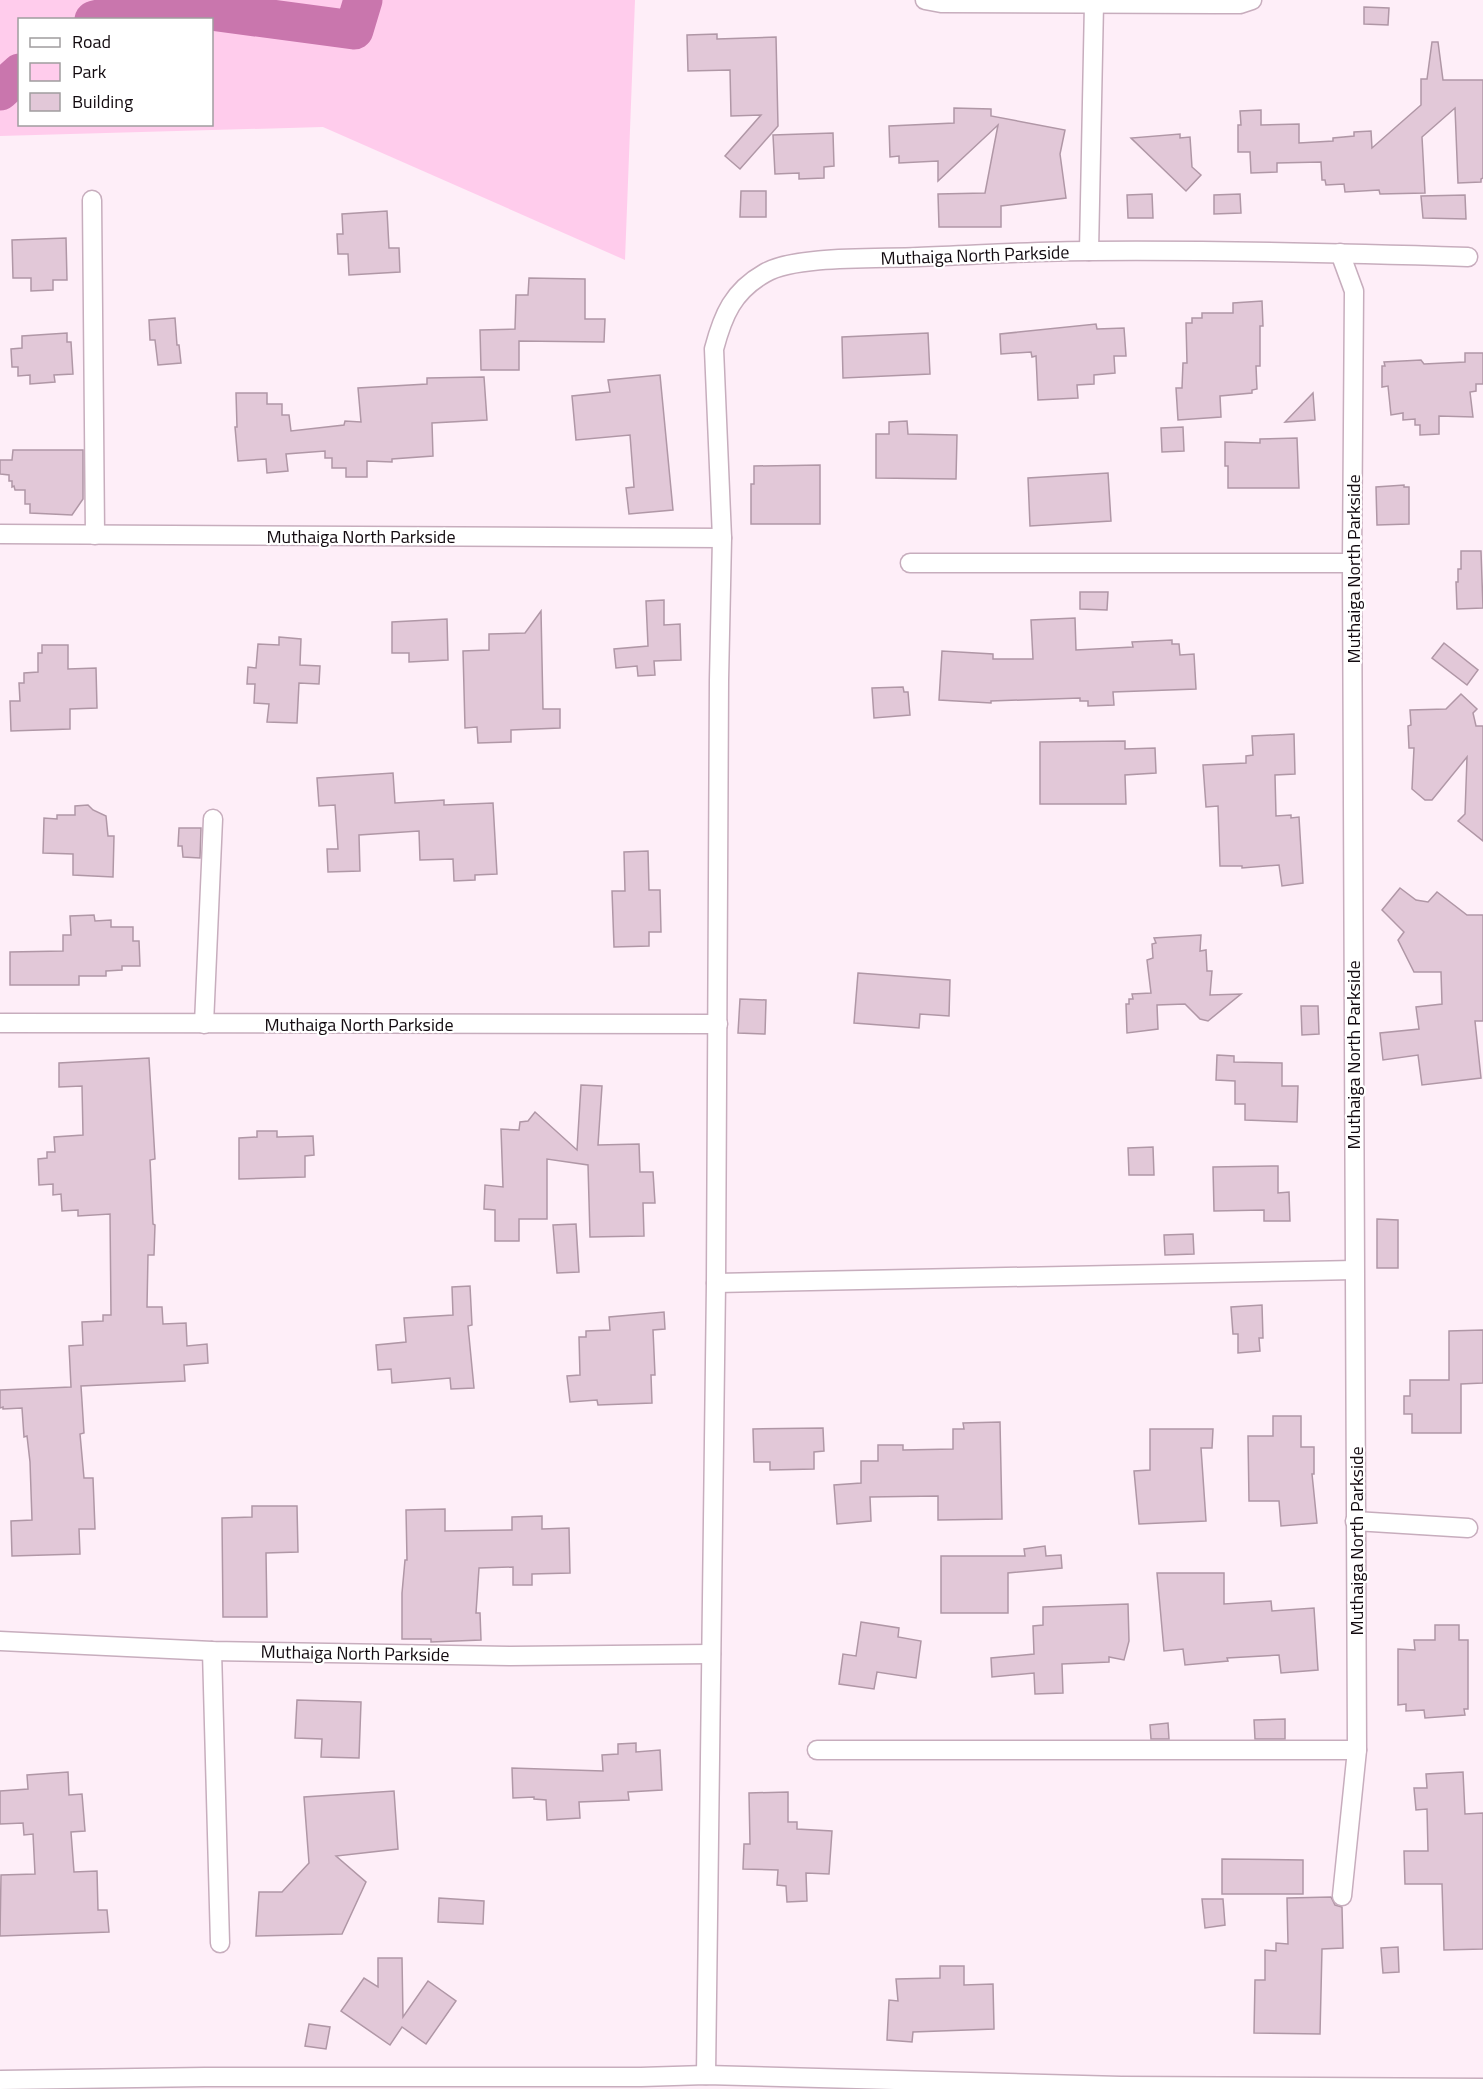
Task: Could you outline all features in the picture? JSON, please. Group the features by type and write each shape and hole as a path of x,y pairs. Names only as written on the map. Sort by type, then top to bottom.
{"street":[{"path":"925,0 941,3 1240,4 1252,0"},
{"path":"1089,251 1094,3"},
{"path":"92,200 95,535"},
{"name":"Muthaiga North Parkside","path":"706,2075 722,538 714,349 722,320 733,300 745,287 766,272 789,264 1089,251 1340,253 1354,291 1352,563 1357,1750 1342,1896"},
{"path":"1340,253 1468,257"},
{"name":"Muthaiga North Parkside","path":"0,534 722,538"},
{"path":"910,563 1352,563"},
{"path":"204,1024 213,819"},
{"name":"Muthaiga North Parkside","path":"0,1023 718,1024"},
{"path":"716,1283 1354,1270"},
{"path":"1355,1521 1468,1527"},
{"name":"Muthaiga North Parkside","path":"0,1641 212,1651 510,1656 711,1654"},
{"path":"212,1651 220,1943"},
{"path":"818,1750 1357,1750"},
{"path":"0,2080 205,2077 502,2083 641,2083 706,2075 1121,2088 1483,2088"}],"green space":[{"path":"0,0 635,0 625,260 323,127 0,136"}],"building":[{"path":"1364,7 1389,8 1388,25 1364,24"},
{"path":"717,34 717,39 776,37 778,126 740,169 725,156 761,115 731,116 730,70 688,71 687,35"},
{"path":"1432,42 1438,42 1443,80 1483,80 1483,178 1481,182 1458,183 1455,108 1422,137 1425,193 1380,194 1379,190 1345,192 1344,184 1326,185 1325,180 1322,180 1321,162 1277,163 1277,172 1251,173 1250,152 1238,152 1240,111 1261,110 1261,125 1299,124 1299,143 1333,141 1333,138 1354,136 1354,132 1371,131 1372,148 1421,105 1421,79 1427,79"},
{"path":"954,108 991,109 991,116 1065,130 1060,154 1066,198 1001,206 1001,227 939,227 938,194 985,193 998,125 938,181 938,161 899,163 899,156 890,157 889,126 954,123"},
{"path":"833,133 834,166 824,167 824,178 799,179 799,173 775,174 773,135"},
{"path":"1180,134 1180,138 1190,137 1192,167 1201,175 1186,191 1131,138"},
{"path":"741,191 766,191 766,217 740,217"},
{"path":"1152,194 1153,218 1128,218 1127,195"},
{"path":"1240,194 1241,213 1214,214 1214,195"},
{"path":"1465,195 1466,219 1423,218 1421,196"},
{"path":"387,211 389,248 399,248 400,272 349,275 348,254 338,254 337,234 343,234 342,214"},
{"path":"66,238 67,280 53,280 53,290 31,291 31,278 13,278 12,240"},
{"path":"529,278 585,279 585,319 605,319 604,342 519,341 519,370 481,370 480,330 515,329 516,295 528,295"},
{"path":"1262,301 1263,326 1260,326 1260,366 1256,366 1257,389 1252,390 1252,393 1220,396 1221,417 1178,420 1176,388 1182,388 1183,363 1187,363 1186,323 1192,323 1192,318 1202,318 1202,313 1233,313 1233,303"},
{"path":"175,318 181,363 158,365 155,340 150,340 149,320"},
{"path":"1096,324 1097,329 1124,328 1126,356 1114,356 1115,373 1094,375 1094,384 1077,385 1078,398 1038,400 1036,356 1032,357 1031,352 1001,354 1000,334"},
{"path":"67,333 67,342 71,342 73,374 54,375 55,382 30,384 30,375 18,376 18,367 12,367 11,349 22,348 22,336"},
{"path":"928,333 930,374 843,378 842,337"},
{"path":"1465,353 1483,353 1483,384 1476,384 1476,391 1470,392 1473,417 1439,416 1439,434 1420,435 1420,425 1415,425 1415,419 1403,420 1403,413 1391,415 1388,386 1382,387 1384,362 1421,360 1424,364 1465,362"},
{"path":"660,375 673,510 629,514 626,488 634,487 630,435 576,440 572,396 610,392 608,380"},
{"path":"484,377 487,420 432,423 433,456 392,459 392,462 367,461 367,477 346,477 346,468 332,468 332,458 325,458 325,451 286,454 288,471 267,473 266,459 238,461 235,427 237,427 236,393 267,393 267,404 282,404 282,415 289,415 291,431 344,425 345,421 361,422 358,388 427,384 427,378"},
{"path":"1313,393 1315,420 1285,422"},
{"path":"907,421 908,434 957,435 956,479 876,478 876,434 889,434 889,422"},
{"path":"1183,427 1184,451 1162,452 1161,428"},
{"path":"1297,438 1299,488 1228,488 1225,442 1260,443 1260,439"},
{"path":"13,450 83,450 83,499 72,515 30,513 30,504 25,504 25,490 15,490 14,486 12,487 12,481 9,481 9,475 0,474 0,460 12,460"},
{"path":"820,465 820,524 751,524 751,484 754,484 754,466"},
{"path":"1108,473 1111,521 1030,526 1028,478"},
{"path":"1404,485 1404,487 1409,487 1409,524 1377,525 1376,487"},
{"path":"1461,551 1481,551 1483,608 1457,609 1456,582 1458,582 1458,569 1461,569"},
{"path":"1080,592 1108,592 1107,610 1080,609"},
{"path":"664,600 664,625 680,624 681,660 654,661 655,675 638,676 637,666 616,668 614,649 648,646 646,601"},
{"path":"541,611 543,709 560,709 560,728 511,730 511,742 478,743 477,727 465,728 463,651 489,650 489,634 525,633"},
{"path":"1075,618 1076,650 1133,647 1132,642 1172,640 1172,644 1179,644 1180,655 1194,654 1196,689 1113,692 1114,705 1088,706 1088,701 1080,701 1080,698 991,701 991,703 939,700 942,651 993,654 993,659 1033,659 1031,620"},
{"path":"447,619 448,660 409,662 409,653 392,653 392,622"},
{"path":"279,637 301,639 300,665 320,666 319,684 299,683 297,723 267,722 269,704 254,703 255,684 247,684 248,667 256,668 258,644 279,645"},
{"path":"1444,643 1478,670 1467,685 1432,658"},
{"path":"42,645 68,645 68,669 96,668 97,708 70,709 70,729 11,731 10,701 20,701 19,683 24,683 24,673 38,672 38,653 42,653"},
{"path":"903,687 904,692 908,692 910,715 874,718 872,688"},
{"path":"1461,694 1477,709 1473,713 1476,726 1483,726 1483,841 1458,821 1465,814 1467,757 1432,800 1425,800 1412,789 1414,748 1409,748 1410,710 1446,709"},
{"path":"1294,734 1295,774 1275,775 1276,816 1299,817 1303,883 1282,886 1279,865 1242,868 1242,866 1220,866 1218,806 1206,807 1203,765 1246,763 1246,756 1253,755 1252,736"},
{"path":"1125,741 1125,749 1155,748 1156,773 1125,775 1126,804 1040,804 1040,742"},
{"path":"393,773 395,803 444,800 444,805 493,803 497,874 475,875 475,880 454,881 453,859 420,860 419,831 359,835 360,871 328,872 327,849 338,849 335,805 319,806 317,778"},
{"path":"88,805 106,816 108,836 114,836 113,877 73,875 73,854 43,853 44,818 57,819 57,815 75,815 75,806"},
{"path":"179,828 201,828 200,858 183,857 182,846 178,846"},
{"path":"648,851 649,890 660,890 661,932 649,932 649,946 614,947 612,891 625,891 624,852"},
{"path":"1400,888 1416,900 1428,902 1437,892 1467,915 1483,915 1483,1021 1475,1021 1481,1078 1422,1085 1418,1055 1383,1060 1380,1033 1419,1029 1416,1007 1442,1004 1441,972 1414,972 1398,940 1404,932 1382,910"},
{"path":"94,915 95,921 111,920 111,927 133,927 133,941 139,941 140,966 122,966 122,970 106,971 106,976 79,976 79,985 10,985 10,952 63,951 63,935 71,935 70,916"},
{"path":"1201,935 1200,951 1206,950 1207,971 1212,971 1210,995 1241,994 1208,1021 1200,1019 1185,1004 1157,1005 1158,1029 1127,1033 1126,1004 1129,1004 1129,999 1133,999 1132,994 1151,993 1147,960 1153,958 1152,944 1156,943 1154,938"},
{"path":"858,973 950,980 949,1016 920,1014 919,1028 854,1023"},
{"path":"740,999 766,1000 765,1034 738,1033"},
{"path":"1301,1006 1318,1006 1319,1034 1302,1035"},
{"path":"1217,1055 1234,1056 1234,1062 1282,1063 1282,1086 1298,1086 1297,1122 1245,1120 1245,1104 1235,1104 1235,1081 1216,1080"},
{"path":"149,1058 155,1159 150,1160 153,1224 155,1225 154,1255 148,1255 147,1307 162,1307 163,1324 186,1323 187,1346 207,1344 208,1363 184,1365 185,1381 81,1386 84,1433 80,1434 84,1478 93,1478 95,1529 79,1529 80,1554 12,1556 11,1521 32,1520 30,1462 27,1436 24,1437 22,1408 0,1408 0,1390 71,1387 69,1346 83,1345 82,1322 103,1321 103,1315 111,1315 110,1214 78,1216 78,1210 62,1211 61,1194 53,1195 53,1184 39,1185 38,1159 47,1158 47,1152 55,1152 54,1137 83,1135 82,1086 59,1087 59,1063"},
{"path":"581,1085 602,1086 598,1145 639,1144 640,1172 653,1172 655,1203 643,1203 644,1236 590,1237 588,1165 547,1159 547,1219 519,1219 519,1241 495,1241 495,1210 484,1209 485,1185 503,1187 501,1129 519,1130 520,1122 528,1121 535,1112 577,1150"},
{"path":"257,1131 277,1131 277,1137 313,1136 314,1155 305,1156 305,1177 239,1179 239,1138 257,1137"},
{"path":"1153,1147 1154,1175 1129,1175 1128,1148"},
{"path":"1278,1166 1278,1193 1289,1192 1290,1221 1264,1221 1264,1210 1214,1211 1213,1167"},
{"path":"1377,1219 1398,1220 1398,1268 1377,1268"},
{"path":"576,1224 579,1272 557,1273 553,1225"},
{"path":"1193,1234 1194,1254 1165,1255 1164,1235"},
{"path":"470,1286 472,1325 468,1326 474,1388 451,1389 450,1378 392,1383 391,1369 378,1370 376,1345 406,1342 404,1318 453,1315 452,1287"},
{"path":"1262,1305 1263,1338 1259,1338 1260,1351 1238,1353 1238,1334 1233,1334 1231,1307"},
{"path":"664,1312 665,1329 653,1330 655,1375 651,1375 652,1403 598,1405 597,1400 570,1402 567,1376 580,1375 579,1337 586,1337 586,1331 610,1330 609,1317"},
{"path":"1483,1330 1483,1383 1461,1384 1461,1433 1412,1433 1412,1414 1404,1414 1404,1396 1410,1396 1410,1380 1449,1380 1449,1331"},
{"path":"1273,1416 1301,1416 1301,1447 1314,1447 1314,1474 1312,1474 1317,1523 1281,1526 1279,1501 1249,1501 1248,1436 1273,1436"},
{"path":"1000,1422 1002,1519 938,1520 938,1496 870,1497 871,1521 837,1524 834,1485 861,1483 861,1461 878,1461 878,1445 903,1445 903,1450 953,1449 953,1429 964,1429 963,1423"},
{"path":"823,1428 824,1451 814,1452 814,1469 770,1470 770,1462 754,1462 753,1429"},
{"path":"1150,1429 1213,1429 1212,1448 1201,1448 1206,1521 1139,1524 1134,1471 1150,1470"},
{"path":"252,1506 297,1506 298,1552 266,1553 267,1617 223,1617 222,1518 252,1517"},
{"path":"445,1509 445,1531 512,1530 512,1517 542,1516 542,1529 569,1528 570,1573 532,1574 532,1585 513,1585 513,1567 479,1568 476,1613 480,1613 481,1640 431,1642 431,1639 402,1639 402,1593 405,1560 407,1560 406,1510"},
{"path":"1045,1546 1046,1556 1061,1555 1062,1568 1008,1573 1008,1613 941,1613 941,1556 1025,1556 1024,1549"},
{"path":"1157,1573 1224,1573 1224,1604 1271,1601 1272,1611 1314,1608 1318,1670 1281,1673 1279,1655 1227,1658 1228,1661 1185,1665 1183,1649 1164,1651"},
{"path":"1128,1604 1129,1641 1124,1660 1109,1657 1109,1662 1062,1664 1063,1693 1035,1694 1034,1673 992,1677 991,1658 1034,1654 1033,1626 1043,1625 1043,1607"},
{"path":"861,1622 899,1628 898,1637 921,1641 916,1678 877,1672 874,1689 839,1684 843,1654 856,1656"},
{"path":"1435,1625 1459,1625 1459,1640 1468,1640 1468,1709 1464,1709 1465,1715 1425,1718 1424,1710 1406,1711 1406,1704 1398,1705 1398,1649 1415,1650 1414,1640 1435,1640"},
{"path":"297,1700 361,1702 359,1758 321,1757 322,1739 295,1738"},
{"path":"1285,1719 1285,1739 1255,1739 1254,1720"},
{"path":"1168,1723 1169,1739 1151,1739 1150,1725"},
{"path":"636,1743 636,1752 660,1750 662,1790 628,1792 629,1800 579,1802 580,1818 547,1820 546,1800 534,1799 534,1797 513,1798 512,1768 603,1771 602,1755 618,1754 618,1744"},
{"path":"68,1772 69,1795 82,1794 85,1831 71,1832 74,1872 97,1871 98,1910 107,1910 109,1932 0,1936 1,1875 35,1874 33,1834 24,1835 23,1823 0,1824 0,1791 28,1789 27,1775"},
{"path":"1463,1772 1465,1814 1483,1813 1483,1949 1444,1950 1442,1884 1405,1884 1404,1851 1428,1851 1427,1809 1416,1810 1414,1788 1427,1788 1426,1774"},
{"path":"394,1791 398,1849 336,1856 366,1882 342,1934 256,1936 259,1892 282,1892 309,1863 304,1797"},
{"path":"788,1792 788,1822 797,1822 797,1829 832,1831 829,1874 806,1873 807,1901 787,1902 786,1886 777,1885 778,1870 743,1869 744,1844 750,1844 749,1793"},
{"path":"1222,1859 1303,1860 1303,1894 1222,1894"},
{"path":"1331,1897 1335,1905 1342,1907 1343,1948 1322,1949 1320,2034 1254,2033 1255,1980 1265,1980 1265,1950 1276,1951 1276,1943 1288,1944 1287,1898"},
{"path":"439,1898 484,1901 483,1924 438,1922"},
{"path":"1202,1899 1223,1899 1225,1925 1205,1928"},
{"path":"1398,1947 1399,1972 1383,1973 1381,1948"},
{"path":"378,1958 402,1958 403,2017 428,1981 456,2001 426,2044 402,2027 390,2045 341,2011 364,1978 378,1987"},
{"path":"940,1966 964,1966 964,1985 993,1984 994,2029 913,2032 912,2042 887,2040 889,2000 898,2001 896,1979 940,1978"},
{"path":"309,2024 330,2027 326,2049 305,2046"}],"waterway":[{"path":"104,18 166,5 354,30 363,0"},
{"path":"0,91 18,75"}]}
